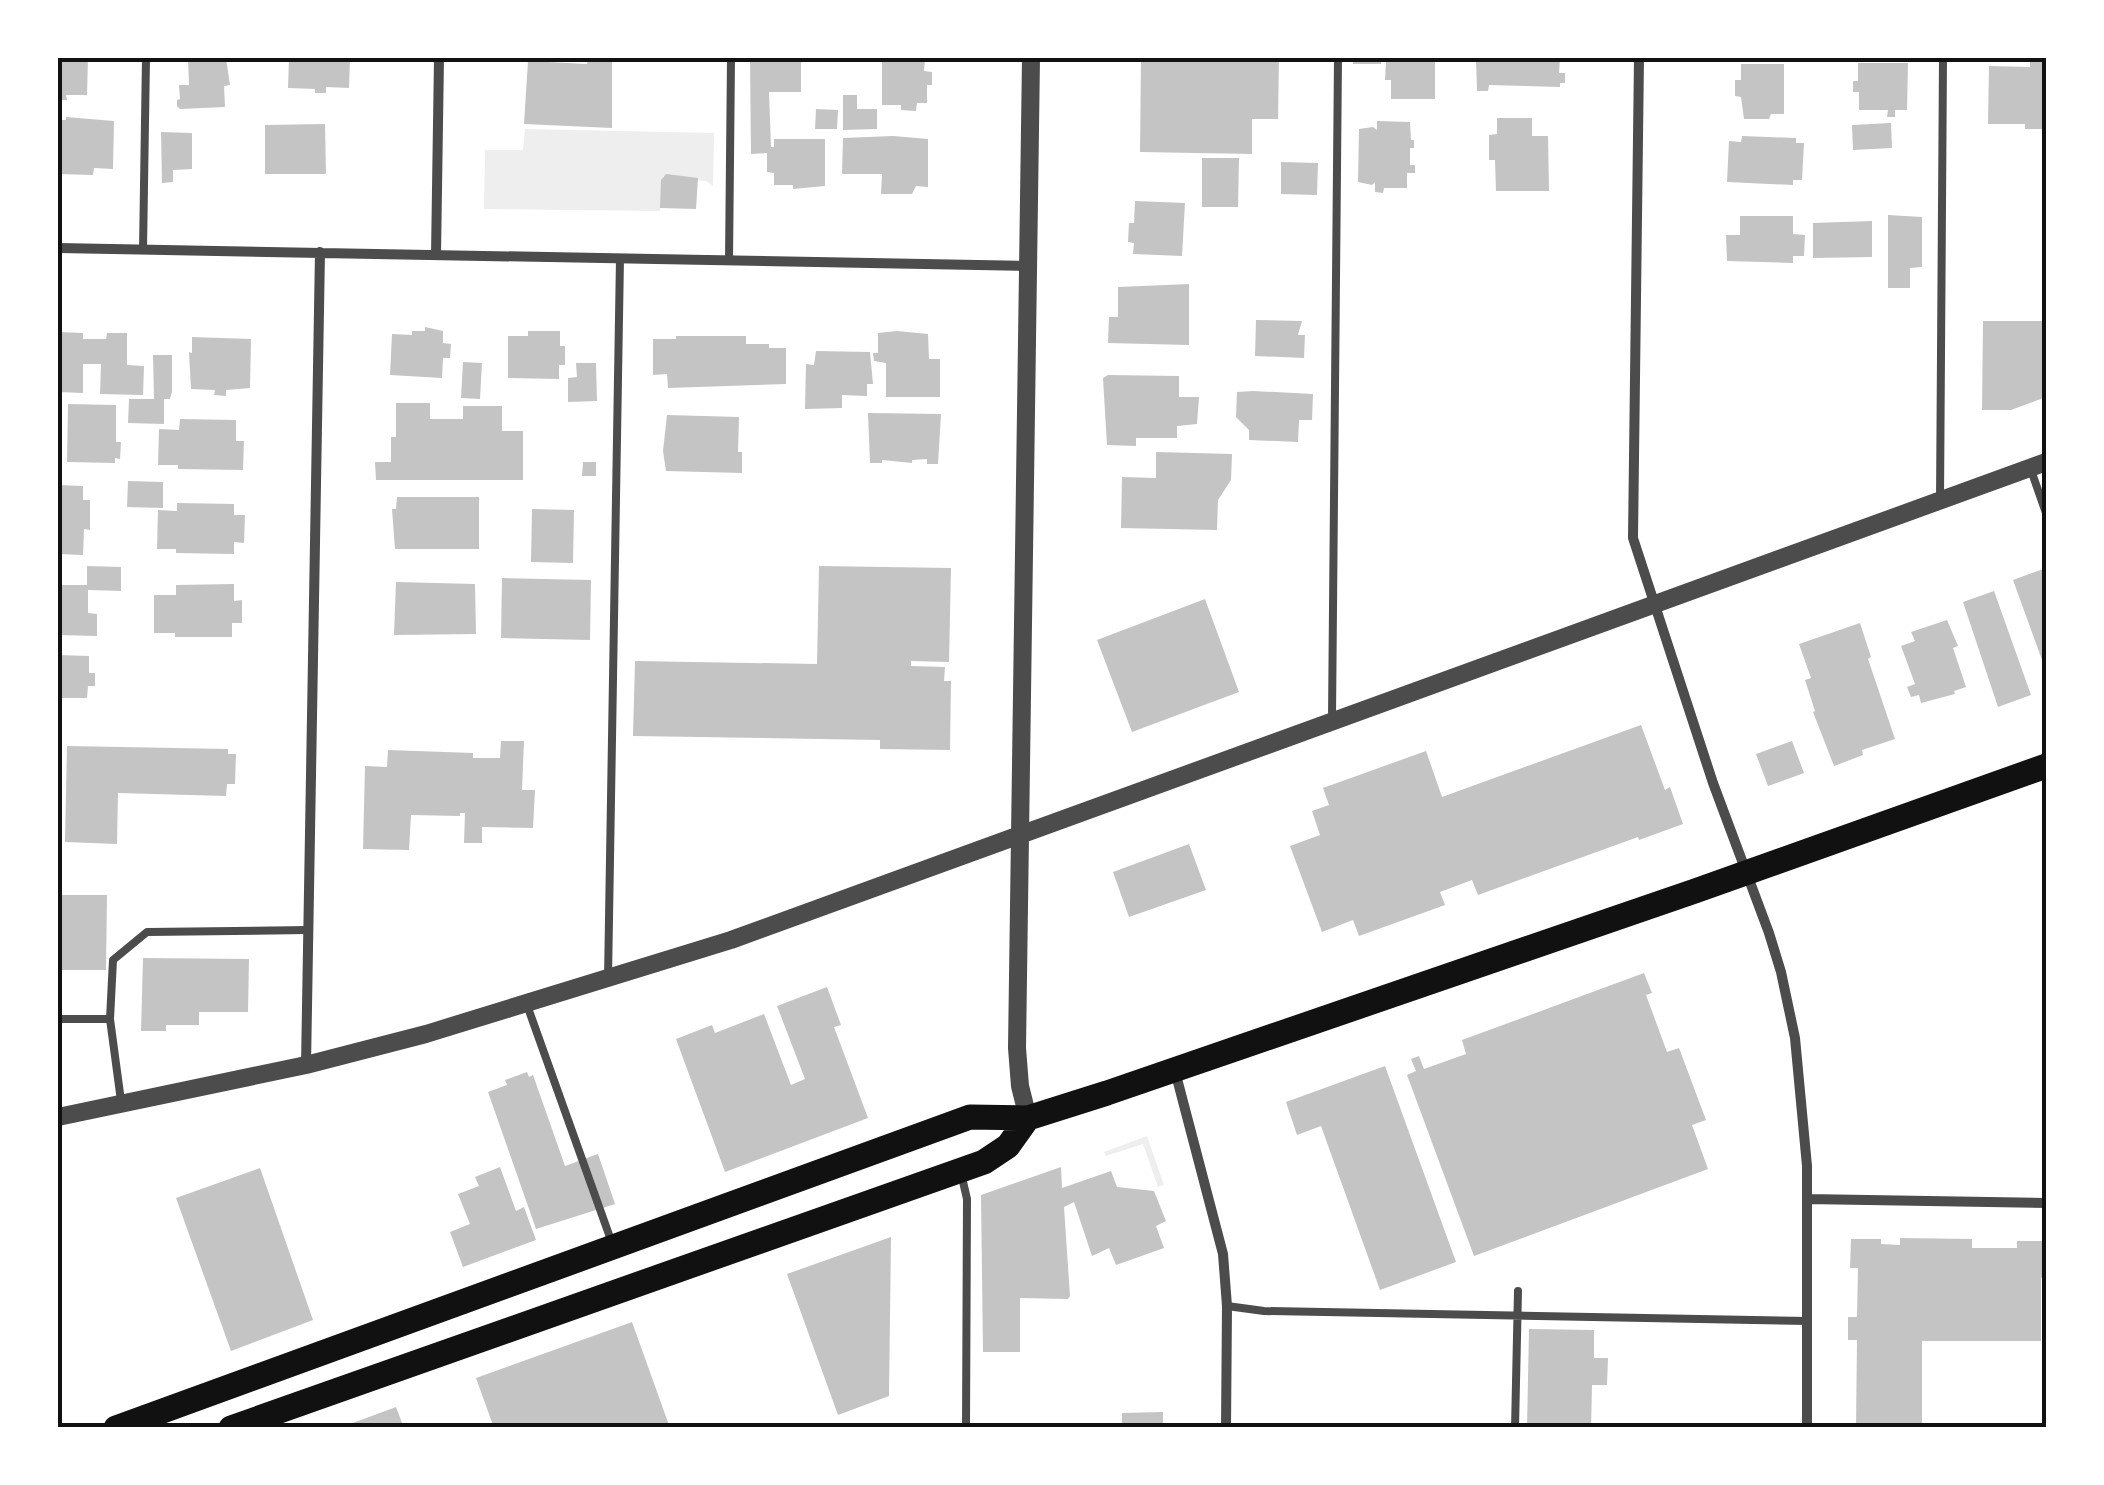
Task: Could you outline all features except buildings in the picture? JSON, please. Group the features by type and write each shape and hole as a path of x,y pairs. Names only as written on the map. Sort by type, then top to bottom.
{"main road":[{"path":"116,1428 970,1117 1028,1118 2046,766"},
{"path":"231,1428 984,1162 1008,1146 1028,1118"}],"street":[{"path":"436,255 438,58"},
{"path":"1028,1118 1017,1048 1030,58"},
{"path":"1638,58 1633,538 1719,800 1782,972 1795,1038 1808,1198 1807,1428"},
{"path":"58,248 1028,266"},
{"path":"306,1065 320,252"},
{"path":"58,1117 306,1065 526,1005 731,940 2038,465"},
{"path":"1174,1070 1223,1254 1227,1306 1226,1428"},
{"path":"1808,1198 2046,1203"}],"lane":[{"path":"144,250 146,58"},
{"path":"729,261 732,58"},
{"path":"1332,721 1338,58"},
{"path":"1940,501 1943,58"},
{"path":"608,980 620,258"},
{"path":"2038,465 2046,513"},
{"path":"121,1105 110,1019 114,960 148,932 308,930"},
{"path":"526,1005 614,1247"},
{"path":"58,1019 110,1019"},
{"path":"960,1170 967,1198 966,1428"},
{"path":"1516,1428 1518,1290"},
{"path":"1227,1306 1264,1311 1808,1321"}],"shaded area":[{"path":"525,129 714,133 713,186 706,181 663,176 660,211 484,209 485,150 523,150"},
{"path":"1147,1136 1164,1185 1158,1187 1143,1144 1106,1156 1104,1152"}]}
